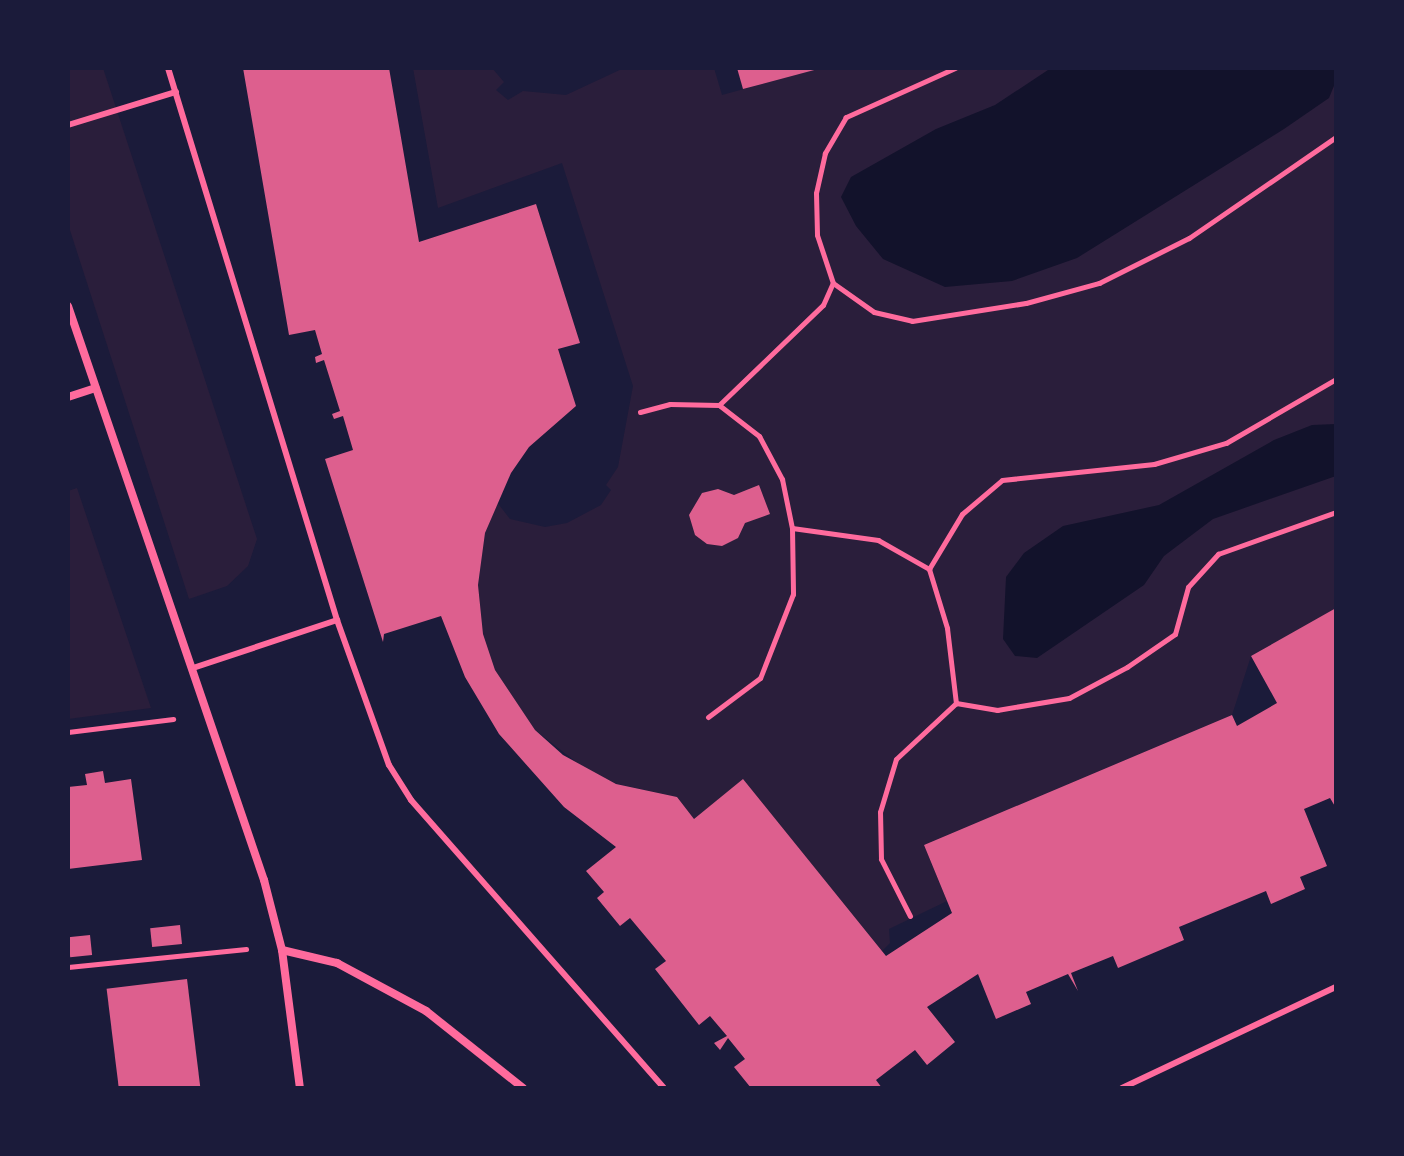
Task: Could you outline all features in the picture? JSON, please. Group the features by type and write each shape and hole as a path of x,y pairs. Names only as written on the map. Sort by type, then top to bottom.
{"street":[{"path":"68,306 210,714 264,880 282,950 300,1088"},
{"path":"68,397 96,388"},
{"path":"282,950 337,963 426,1011 523,1088"}],"lane":[{"path":"168,68 337,620 389,765 411,800 664,1088"},
{"path":"68,125 176,92"},
{"path":"193,668 337,620"},
{"path":"1122,1088 1336,987"}],"path":[{"path":"955,68 846,117 825,153 816,193 817,235 833,283 874,312 912,321 1026,303 1099,283 1189,238 1336,137"},
{"path":"719,405 823,305 833,283"},
{"path":"929,569 962,514 1002,480 1154,464 1212,447 1336,379"},
{"path":"640,412 670,404 719,405 759,436 782,479 792,528 793,594 776,646 760,678 708,717"},
{"path":"956,703 997,710 1069,698 1175,634 1188,587 1218,554 1336,512"},
{"path":"792,528 878,540 929,569 947,628 956,703"},
{"path":"910,916 881,859 880,812 896,759 956,703"},
{"path":"68,732 210,714"},
{"path":"68,967 231,949 282,950"}],"shaded area":[{"path":"68,68 103,68 257,539 248,566 227,586 189,599 68,224"},
{"path":"413,68 492,68 504,82 496,90 508,100 523,91 566,95 624,68 714,68 722,95 821,68 1336,68 1336,609 1251,656 1232,715 924,845 947,901 889,929 890,943 882,951 743,780 694,819 677,797 617,784 589,772 535,730 495,670 483,634 478,585 485,533 496,501 510,519 545,527 567,523 601,505 611,490 606,485 618,467 633,386 562,163 438,208"},
{"path":"1051,68 1336,68 1336,81 1329,98 1284,129 1077,258 1012,281 945,287 883,259 856,226 841,197 851,177 936,129 995,105"},
{"path":"1336,424 1336,476 1213,519 1164,556 1144,585 1037,658 1015,656 1003,639 1006,577 1024,553 1063,526 1159,505 1274,440 1312,425"},
{"path":"77,488 151,708 68,719 68,491"}],"building":[{"path":"243,68 389,68 419,242 536,204 580,343 558,349 576,406 529,447 511,473 485,533 478,585 483,634 495,670 535,730 563,755 616,784 677,797 694,819 743,779 886,956 952,913 924,845 1232,715 1237,726 1277,703 1251,656 1336,608 1336,808 1330,798 1304,809 1327,866 1300,877 1305,889 1271,904 1266,891 1179,927 1184,940 1118,968 1113,956 1071,973 1078,991 1068,974 1026,992 1031,1004 996,1019 978,974 927,1007 955,1042 927,1065 915,1050 876,1080 882,1088 751,1088 734,1067 745,1059 728,1038 720,1050 714,1043 727,1036 710,1016 699,1025 655,969 666,961 630,918 620,926 597,898 604,892 586,871 616,847 564,807 499,734 465,677 441,616 384,634 383,642 325,459 353,450 343,416 334,419 332,414 340,411 324,360 316,363 315,357 322,354 315,330 289,335"},
{"path":"737,68 817,68 818,69 743,89"},
{"path":"759,485 770,514 745,523 738,538 722,546 707,544 695,535 689,515 702,493 718,489 734,495"},
{"path":"103,771 105,783 131,779 142,860 68,869 68,787 87,785 85,774"},
{"path":"180,925 182,944 152,947 150,928"},
{"path":"90,935 92,955 70,957 68,937"},
{"path":"187,979 200,1088 119,1088 107,989"}]}
